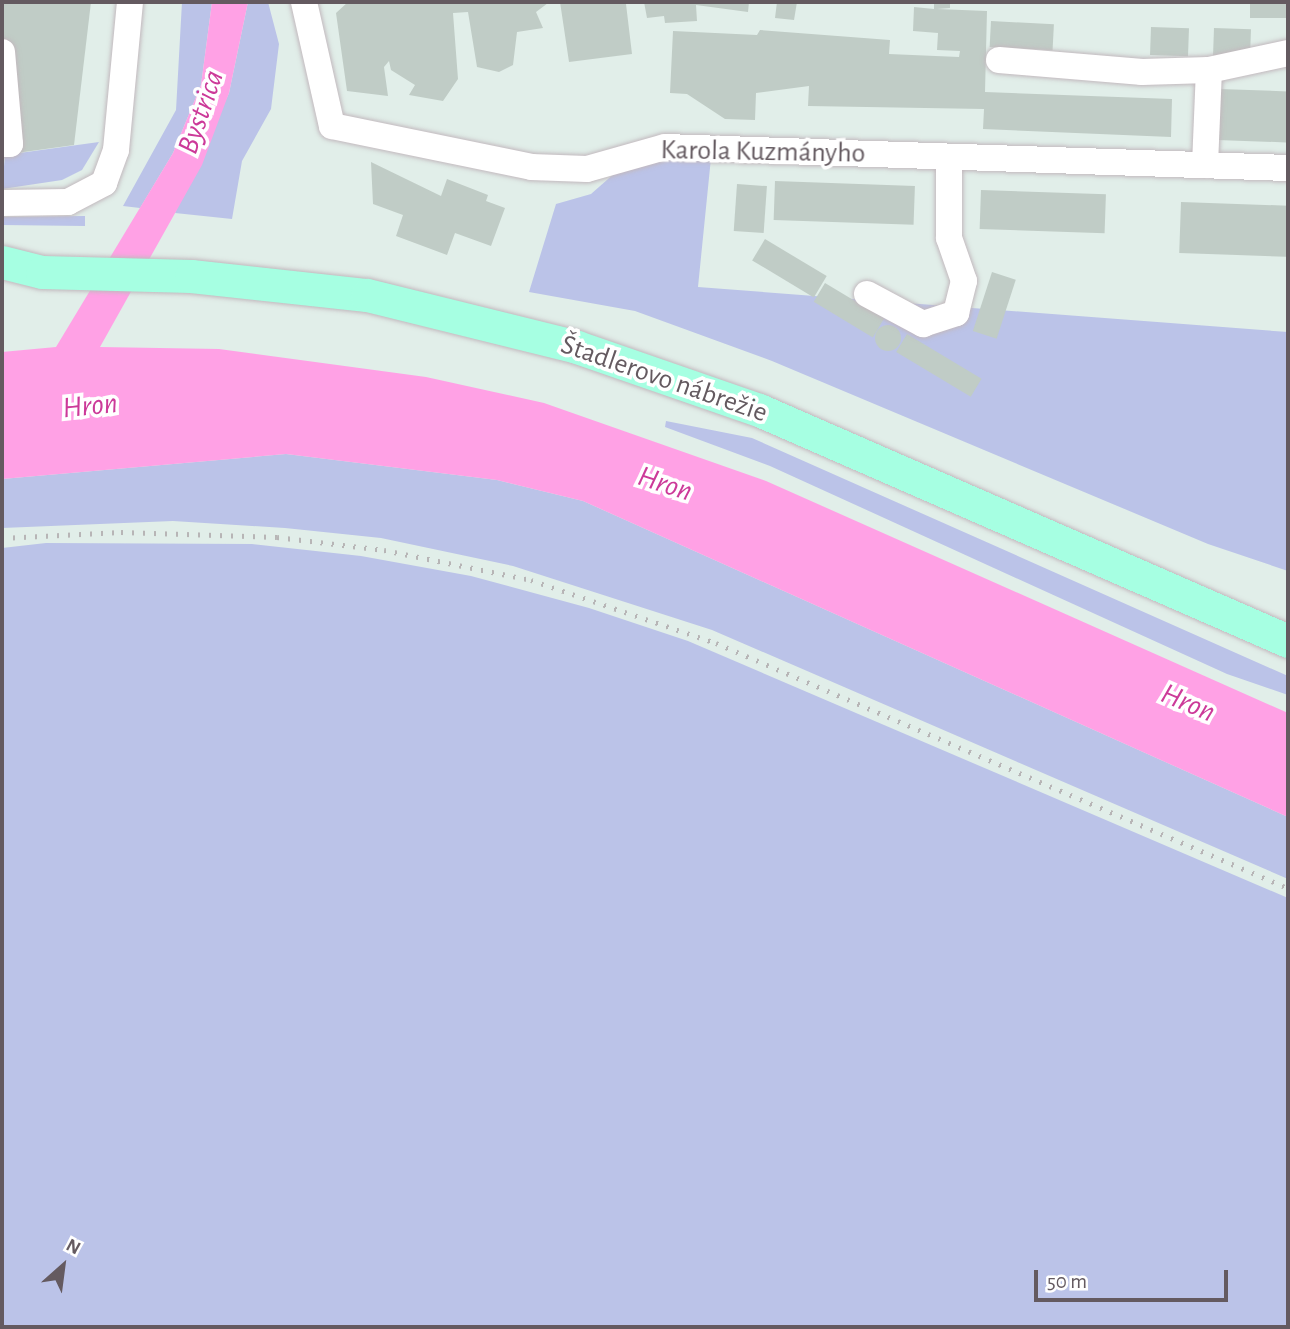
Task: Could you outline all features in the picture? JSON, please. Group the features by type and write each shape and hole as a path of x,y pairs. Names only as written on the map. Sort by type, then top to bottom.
{"main road":[{"name":"Štadlerovo nábrežie","path":"2,262 42,272 313,288 439,309 555,341 759,410 1288,641"},
{"path":"2,280 42,272"}],"street":[{"path":"2,203 68,202 104,183 112,167 130,2"},
{"name":"Karola Kuzmányho","path":"304,2 326,115 341,130 559,171 616,164 653,149 1288,168"},
{"path":"2,52 4,101 10,144 2,144"},
{"path":"999,60 1142,72 1209,70 1288,53"},
{"path":"1205,165 1209,70"},
{"path":"866,293 923,324 956,313 964,281 949,238 949,157"}],"shaded area":[{"path":"182,2 212,2 201,85 173,153 140,208 123,206 176,110"},
{"path":"248,2 268,2 279,44 271,109 242,161 232,219 175,213 229,93"},
{"path":"99,142 82,170 62,180 2,189 5,155"},
{"path":"633,157 711,158 698,287 1288,332 1288,571 1208,544 772,361 635,311 529,292 556,204 591,194"},
{"path":"85,216 85,226 2,225 2,217"},
{"path":"666,421 752,438 1288,676 1288,695 1227,674 770,466 665,427"},
{"path":"286,454 497,480 583,501 1288,817 1288,879 712,630 513,566 381,538 285,528 173,521 2,528 2,479"},
{"path":"46,543 252,544 361,556 471,576 589,608 688,641 1288,898 1288,1327 2,1327 2,548"}],"water":[{"path":"212,2 248,2 229,93 202,165 100,347 219,349 426,377 544,403 766,481 1288,713 1288,817 583,501 497,480 286,454 2,479 2,352 56,347 173,153 201,85"}],"building":[{"path":"91,2 74,145 2,155 2,3"},
{"path":"348,2 548,3 536,12 543,28 517,32 513,65 499,72 477,67 468,12 453,13 458,79 443,101 409,95 415,85 391,70 389,61 384,67 388,96 347,91 336,13"},
{"path":"560,2 634,2 626,4 632,54 569,62"},
{"path":"644,2 749,2 748,12 696,5 697,21 665,23 664,16 647,18"},
{"path":"777,2 797,2 794,20 775,18"},
{"path":"934,2 950,2 950,8 937,9 987,11 985,92 1172,99 1171,137 983,129 984,109 808,106 809,86 756,93 755,120 725,119 687,94 670,93 673,31 757,35 760,30 890,40 889,54 959,57 960,51 937,50 938,33 913,31 914,7 934,9"},
{"path":"1250,2 1288,2 1288,18 1250,18"},
{"path":"991,21 1054,24 1053,50 990,47"},
{"path":"1151,27 1189,28 1188,56 1150,55"},
{"path":"1214,28 1251,29 1250,57 1213,56"},
{"path":"1219,89 1288,91 1286,142 1217,140"},
{"path":"371,162 441,196 447,179 488,195 486,201 505,208 491,246 455,233 447,255 396,236 403,215 373,204"},
{"path":"775,181 915,186 914,225 774,220"},
{"path":"737,184 767,186 764,233 734,231"},
{"path":"981,190 1106,194 1105,233 980,229"},
{"path":"1181,202 1288,206 1286,257 1179,253"},
{"path":"765,239 827,276 814,298 752,260"},
{"path":"992,272 1016,280 997,339 973,331"},
{"path":"825,283 884,319 873,337 814,302"},
{"path":"888,325 897,329 901,338 897,347 888,351 879,347 875,338 879,329"},
{"path":"907,334 982,379 971,397 896,352"}],"railway":[{"path":"2,538 121,532 277,537 384,550 531,580 716,643 1288,888"}],"water label":[{"name":"Bystrica","path":"201,112"},
{"name":"Hron","path":"90,406"},
{"name":"Hron","path":"665,484"},
{"name":"Hron","path":"1188,703"}]}
